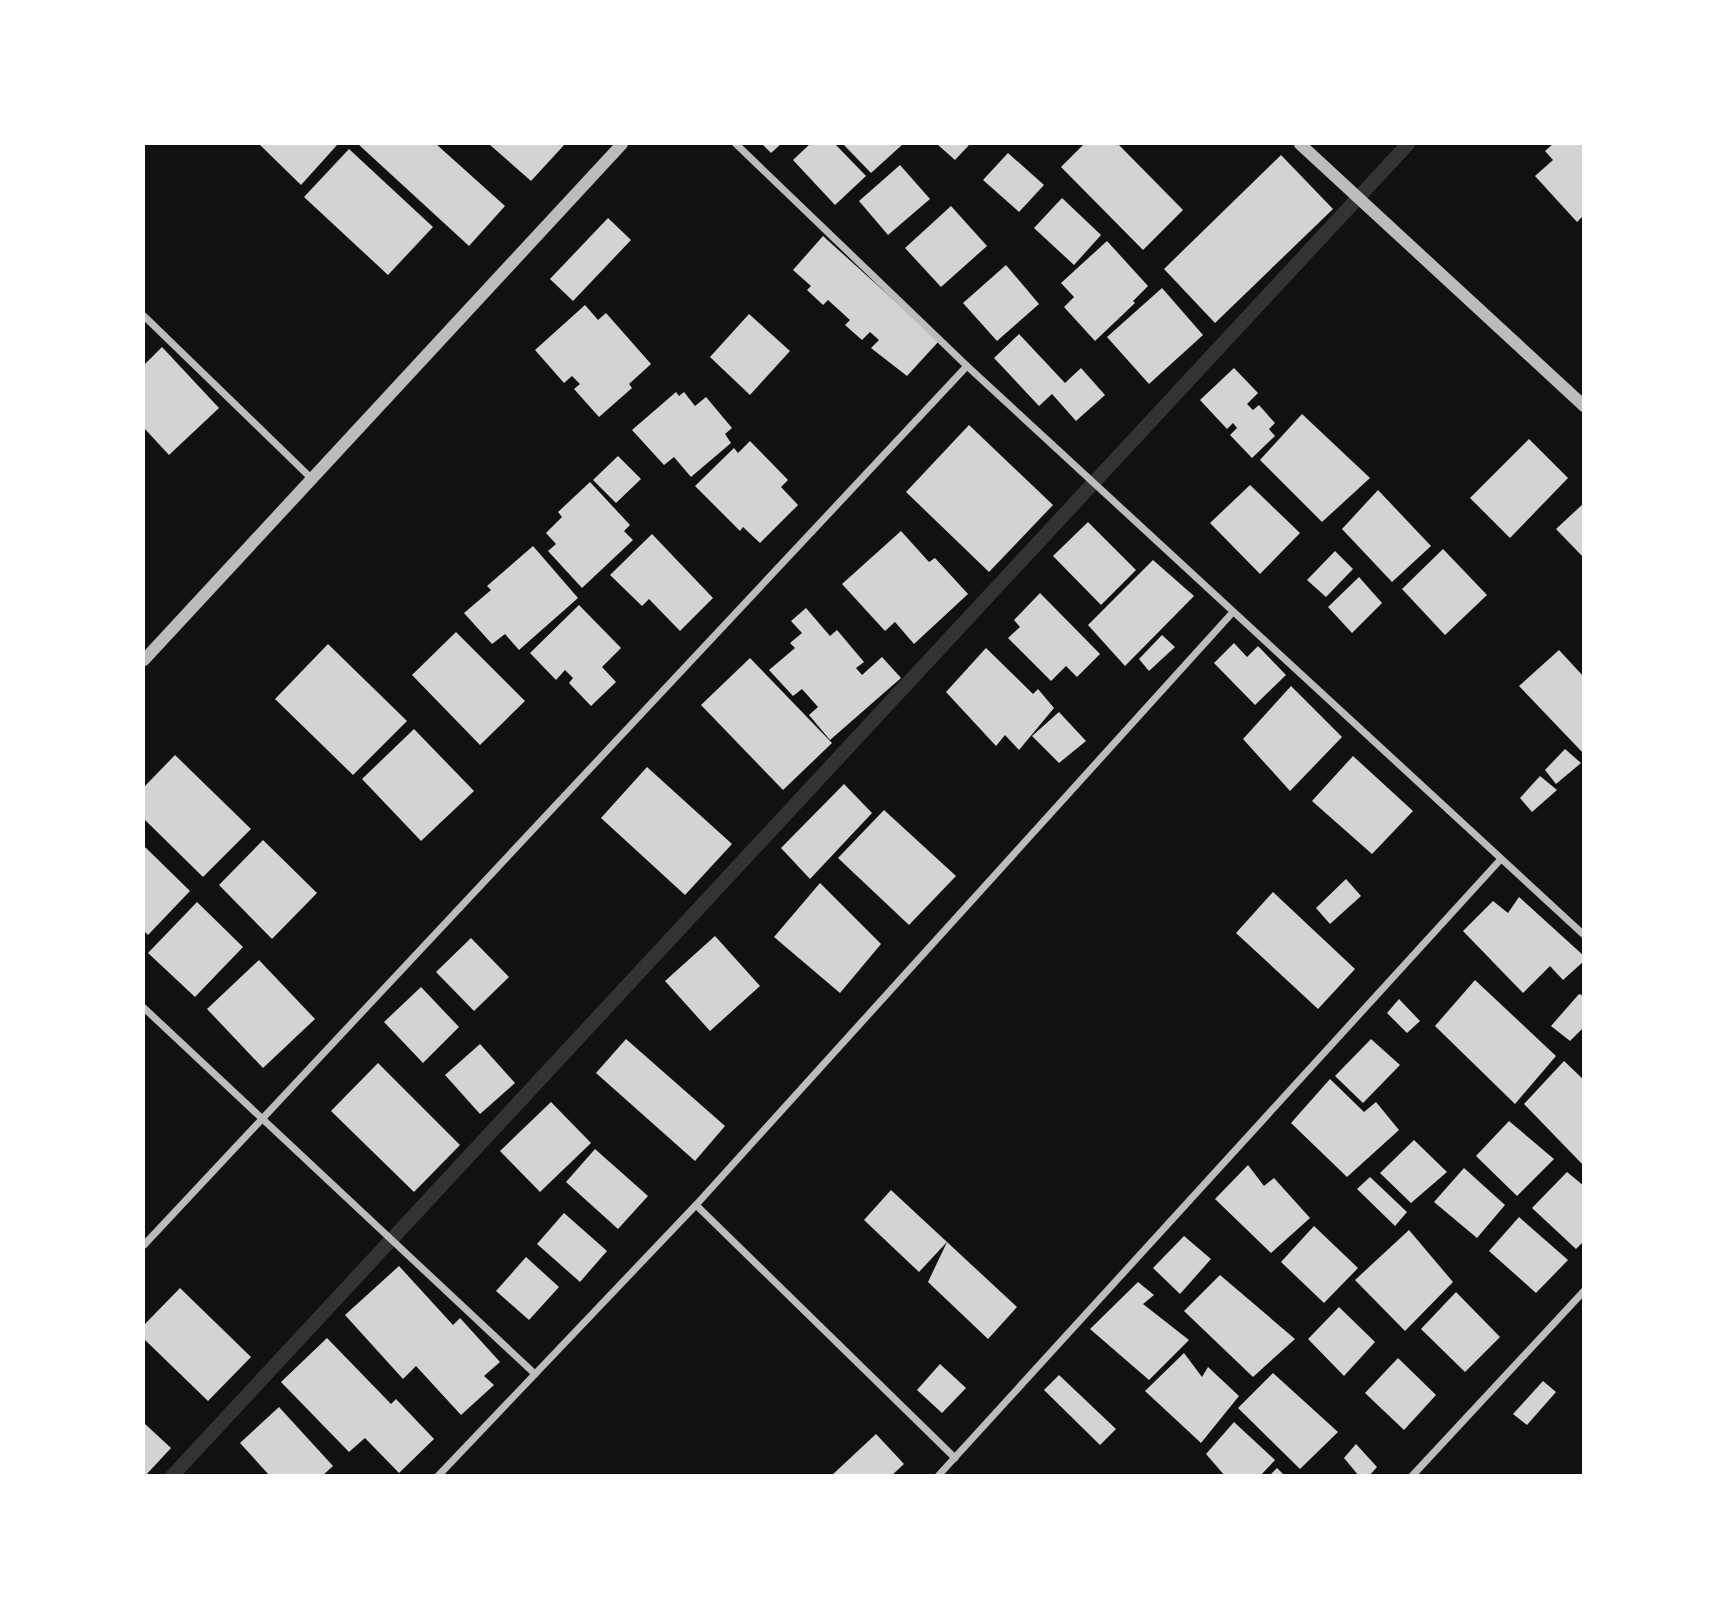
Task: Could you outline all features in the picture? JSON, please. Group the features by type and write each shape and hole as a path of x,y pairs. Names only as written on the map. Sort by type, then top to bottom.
{"street":[{"path":"144,660 622,144"},
{"path":"736,144 967,366 1584,935"},
{"path":"1300,144 1584,406"},
{"path":"144,316 312,479"},
{"path":"144,1245 967,366"},
{"path":"438,1475 696,1205 1233,612"},
{"path":"938,1475 1501,859"},
{"path":"144,1008 536,1374"},
{"path":"696,1205 955,1458"},
{"path":"1412,1475 1584,1292"}],"building":[{"path":"259,144 338,144 301,185"},
{"path":"358,144 436,144 505,206 469,246"},
{"path":"489,144 565,144 531,181"},
{"path":"762,144 781,144 771,153"},
{"path":"810,144 835,144 866,176 835,205 793,160"},
{"path":"843,144 903,144 871,173"},
{"path":"937,144 970,144 955,160"},
{"path":"1084,144 1118,144 1183,210 1143,250 1061,167"},
{"path":"1553,144 1584,144 1584,215 1577,222 1535,176 1553,160 1545,151"},
{"path":"349,149 433,227 388,275 304,197"},
{"path":"1008,153 1044,185 1019,212 983,180"},
{"path":"1281,155 1333,209 1215,323 1164,269"},
{"path":"900,165 930,199 888,235 859,201"},
{"path":"1062,198 1101,235 1074,265 1034,228"},
{"path":"951,206 987,246 941,287 905,248"},
{"path":"608,218 631,240 573,301 550,279"},
{"path":"823,236 939,341 907,376 871,348 879,340 870,332 862,340 845,325 850,320 828,300 823,305 807,290 811,286 793,270"},
{"path":"1107,241 1148,286 1133,301 1135,303 1095,341 1064,307 1074,297 1061,283"},
{"path":"1006,265 1039,304 997,341 963,303"},
{"path":"1162,288 1203,335 1149,384 1107,337"},
{"path":"585,305 598,320 606,313 651,364 629,384 632,388 599,417 574,389 580,384 572,376 564,383 535,350"},
{"path":"749,314 790,351 750,395 710,357"},
{"path":"1019,334 1065,383 1081,368 1105,395 1076,421 1052,394 1039,406 994,358"},
{"path":"162,347 219,408 169,455 144,428 144,365"},
{"path":"1234,368 1258,393 1247,404 1253,410 1259,405 1275,423 1269,429 1275,436 1252,458 1230,435 1237,428 1233,423 1227,429 1200,400"},
{"path":"676,392 679,396 684,392 695,406 706,397 732,428 725,434 731,443 691,477 674,457 664,465 632,430"},
{"path":"1302,414 1370,478 1322,522 1260,460"},
{"path":"969,425 1053,505 989,572 906,492"},
{"path":"1529,439 1568,478 1510,538 1470,498"},
{"path":"750,441 788,480 781,487 798,505 760,543 743,527 740,531 695,486 734,448 738,453"},
{"path":"618,456 641,479 616,503 593,480"},
{"path":"590,482 630,525 624,531 633,540 582,588 548,551 556,544 546,533 562,517 558,512"},
{"path":"1250,485 1300,533 1260,574 1210,523"},
{"path":"1378,490 1431,546 1392,582 1342,529"},
{"path":"1584,503 1584,558 1556,529"},
{"path":"1088,522 1136,570 1101,605 1053,556"},
{"path":"901,531 929,562 935,558 968,594 914,644 895,622 885,631 842,584"},
{"path":"652,534 713,598 680,631 649,599 642,606 610,575"},
{"path":"533,546 578,598 519,650 505,634 492,644 464,613 491,590 487,586"},
{"path":"1443,549 1487,595 1445,635 1402,589"},
{"path":"1335,551 1353,569 1326,597 1307,580"},
{"path":"1153,560 1194,596 1125,666 1088,625"},
{"path":"1359,577 1382,603 1352,633 1328,607"},
{"path":"1040,593 1100,654 1077,677 1066,666 1051,681 1008,638 1020,627 1014,620"},
{"path":"579,605 621,648 602,667 616,682 591,706 569,683 573,678 565,670 556,680 530,653"},
{"path":"806,608 830,636 837,630 864,662 856,668 862,675 882,657 901,678 830,740 809,715 818,707 802,689 793,696 769,670 795,648 790,643 802,633 791,621"},
{"path":"456,632 525,701 480,745 412,675"},
{"path":"1162,635 1175,647 1149,671 1139,659"},
{"path":"1234,643 1247,657 1258,646 1286,675 1255,705 1214,663"},
{"path":"328,644 407,721 353,775 275,699"},
{"path":"986,648 1033,694 1038,689 1054,708 1019,750 1005,735 996,746 946,692"},
{"path":"1559,650 1584,677 1584,754 1519,686"},
{"path":"750,658 832,743 783,790 701,705"},
{"path":"1291,686 1342,737 1290,791 1243,739"},
{"path":"1059,712 1086,741 1059,763 1032,736"},
{"path":"414,729 474,791 421,841 362,779"},
{"path":"1565,749 1581,763 1556,784 1545,770"},
{"path":"175,755 251,829 203,877 144,819 144,787"},
{"path":"1353,756 1413,811 1372,854 1312,801"},
{"path":"647,767 732,844 685,895 601,818"},
{"path":"1540,776 1557,790 1532,812 1520,798"},
{"path":"844,784 872,813 810,879 781,848"},
{"path":"884,810 956,876 909,925 838,858"},
{"path":"263,840 317,893 272,939 219,885"},
{"path":"144,846 190,891 148,935 144,931"},
{"path":"1346,879 1361,896 1330,924 1316,908"},
{"path":"820,883 881,944 840,993 774,937"},
{"path":"1273,892 1355,969 1318,1009 1236,933"},
{"path":"1519,897 1584,956 1584,961 1563,980 1550,966 1523,993 1463,931 1493,901 1508,913"},
{"path":"197,902 243,947 195,997 148,953"},
{"path":"715,936 760,986 710,1031 665,981"},
{"path":"471,938 509,977 474,1011 436,972"},
{"path":"259,960 315,1019 263,1068 207,1009"},
{"path":"1475,980 1556,1056 1515,1104 1435,1026"},
{"path":"421,987 459,1027 423,1063 384,1022"},
{"path":"1579,994 1584,996 1584,1027 1570,1041 1551,1026"},
{"path":"1399,999 1420,1021 1407,1033 1387,1013"},
{"path":"626,1039 725,1126 695,1161 596,1073"},
{"path":"1371,1039 1400,1065 1363,1103 1335,1076"},
{"path":"480,1044 515,1083 480,1114 445,1075"},
{"path":"1564,1061 1584,1080 1584,1166 1524,1104"},
{"path":"378,1063 460,1145 414,1192 331,1111"},
{"path":"1330,1079 1364,1112 1376,1102 1399,1130 1347,1177 1291,1123"},
{"path":"551,1102 591,1143 540,1192 500,1151"},
{"path":"1509,1121 1554,1159 1517,1196 1476,1156"},
{"path":"1414,1140 1447,1172 1411,1203 1380,1173"},
{"path":"595,1149 648,1196 618,1229 566,1182"},
{"path":"1248,1165 1264,1186 1274,1178 1310,1218 1271,1253 1215,1199"},
{"path":"1464,1168 1505,1205 1477,1238 1434,1202"},
{"path":"1567,1172 1584,1186 1584,1241 1576,1249 1532,1208"},
{"path":"1370,1177 1407,1212 1395,1226 1357,1189"},
{"path":"891,1190 947,1242 919,1272 864,1220"},
{"path":"564,1213 607,1251 580,1282 537,1244"},
{"path":"1519,1217 1568,1260 1536,1293 1489,1251"},
{"path":"1314,1226 1358,1268 1324,1303 1281,1262"},
{"path":"1409,1230 1453,1282 1405,1331 1355,1280"},
{"path":"1184,1236 1211,1259 1180,1294 1153,1268"},
{"path":"947,1242 1017,1307 988,1339 928,1282"},
{"path":"526,1257 559,1287 529,1320 496,1291"},
{"path":"399,1266 453,1325 460,1318 500,1362 484,1376 494,1385 461,1415 416,1366 403,1379 345,1315"},
{"path":"1220,1275 1295,1339 1253,1377 1184,1311"},
{"path":"1138,1282 1154,1295 1143,1304 1189,1340 1149,1380 1090,1329"},
{"path":"180,1288 251,1357 208,1401 144,1339 144,1325"},
{"path":"1456,1292 1500,1337 1465,1372 1421,1329"},
{"path":"1339,1307 1375,1342 1344,1376 1308,1339"},
{"path":"327,1338 391,1404 396,1399 434,1439 399,1473 365,1438 349,1452 281,1382"},
{"path":"1184,1353 1202,1377 1208,1367 1239,1396 1201,1443 1145,1391"},
{"path":"1398,1358 1436,1395 1404,1430 1365,1393"},
{"path":"940,1364 966,1388 942,1413 917,1390"},
{"path":"1273,1373 1338,1432 1300,1469 1238,1408"},
{"path":"1059,1375 1116,1429 1100,1445 1044,1390"},
{"path":"1543,1381 1556,1392 1527,1425 1513,1414"},
{"path":"279,1407 333,1466 322,1476 270,1476 240,1443"},
{"path":"1234,1422 1275,1460 1260,1476 1225,1476 1206,1454"},
{"path":"144,1423 171,1448 145,1476 144,1476"},
{"path":"876,1434 904,1464 891,1476 831,1476"},
{"path":"1356,1444 1377,1467 1369,1476 1359,1476 1344,1458"},
{"path":"1277,1468 1285,1476 1269,1476"}],"waterway":[{"path":"172,1476 1408,144"}]}
